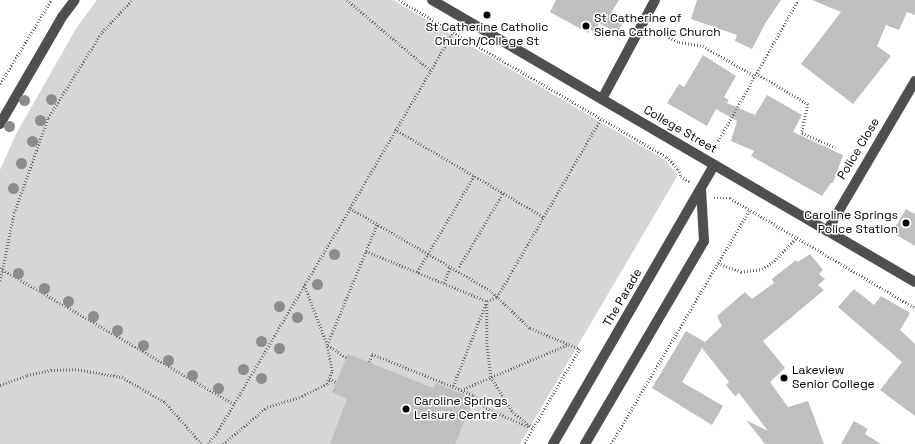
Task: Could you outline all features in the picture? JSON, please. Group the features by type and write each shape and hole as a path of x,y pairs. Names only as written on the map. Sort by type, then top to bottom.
{"street":[{"path":"0,124 58,23 74,0"},
{"name":"College Street","path":"432,0 915,282"},
{"path":"602,99 655,0"},
{"name":"Police Close","path":"827,231 915,81"},
{"name":"The Parade","path":"553,444 714,165"},
{"path":"585,444 704,241 701,189"}],"path":[{"path":"0,84 51,0"},
{"path":"0,281 1,268 14,213 48,118 102,32 132,0"},
{"path":"347,0 430,70"},
{"path":"399,0 667,157 678,169 681,176 716,199 730,198 749,211 915,308"},
{"path":"718,141 798,0"},
{"path":"208,444 234,404 395,129 462,18"},
{"path":"643,23 679,42 703,46 808,104 802,133 834,147"},
{"path":"366,251 487,301 497,297 601,118"},
{"path":"395,129 544,217"},
{"path":"417,272 474,176"},
{"path":"458,267 502,193"},
{"path":"350,208 450,267 497,297 530,328 580,349 524,444"},
{"path":"611,444 749,211"},
{"path":"328,345 377,224"},
{"path":"718,263 741,272 762,268 774,261 796,238"},
{"path":"444,283 450,267"},
{"path":"1,268 234,404"},
{"path":"223,444 268,407 302,396 327,384 332,372 328,345 304,285"},
{"path":"487,301 487,343 491,377 513,412 533,428"},
{"path":"453,386 487,301"},
{"path":"461,390 569,344"},
{"path":"328,345 346,358"},
{"path":"369,362 372,354 453,386 474,395 486,408 533,428"},
{"path":"0,384 27,375 51,370 83,370 122,377 165,402 202,444"},
{"path":"329,379 336,382"}],"shaded area":[{"path":"97,0 393,0 665,160 678,175 520,444 0,444 0,170 16,134 77,27"}],"building":[{"name":"St Catherine of Siena Catholic Church","path":"556,0 619,0 610,15 623,22 617,33 599,23 594,32 590,29 588,33 550,12"},
{"path":"697,0 781,0 766,22 752,49 735,41 737,35 691,19"},
{"path":"812,0 915,0 915,15 907,12 899,30 886,25 877,46 891,56 853,104 801,64 841,12"},
{"path":"703,55 736,76 724,97 729,100 727,103 755,115 767,95 802,115 793,132 843,155 833,183 831,183 822,196 751,156 754,151 731,141 737,121 716,109 707,126 667,103 679,84 684,87"},
{"name":"Caroline Springs Police Station","path":"906,209 915,214 915,246 892,232"},
{"path":"810,254 823,270 819,274 825,279 818,285 824,290 763,341 785,368 770,382 788,407 808,401 824,444 765,444 746,420 768,431 739,393 735,396 726,385 729,382 702,348 682,382 723,406 712,425 652,388 686,331 705,342 722,326 717,316 745,292 752,299 774,283 772,279 796,260 798,262"},
{"path":"854,289 874,305 881,296 910,313 900,330 915,344 915,416 880,390 902,362 838,307"},
{"name":"Caroline Springs Leisure Centre","path":"348,354 433,388 436,383 474,399 455,444 330,444 347,399 332,392"},
{"path":"854,421 868,429 865,434 881,444 841,444"}],"place":[{"name":"St Catherine Catholic Church/College St","path":"487,15"},
{"name":"St Catherine of Siena Catholic Church","path":"586,26"},
{"name":"Caroline Springs Police Station","path":"906,223"},
{"name":"Lakeview Senior College","path":"784,378"},
{"name":"Caroline Springs Leisure Centre","path":"406,409"}]}
